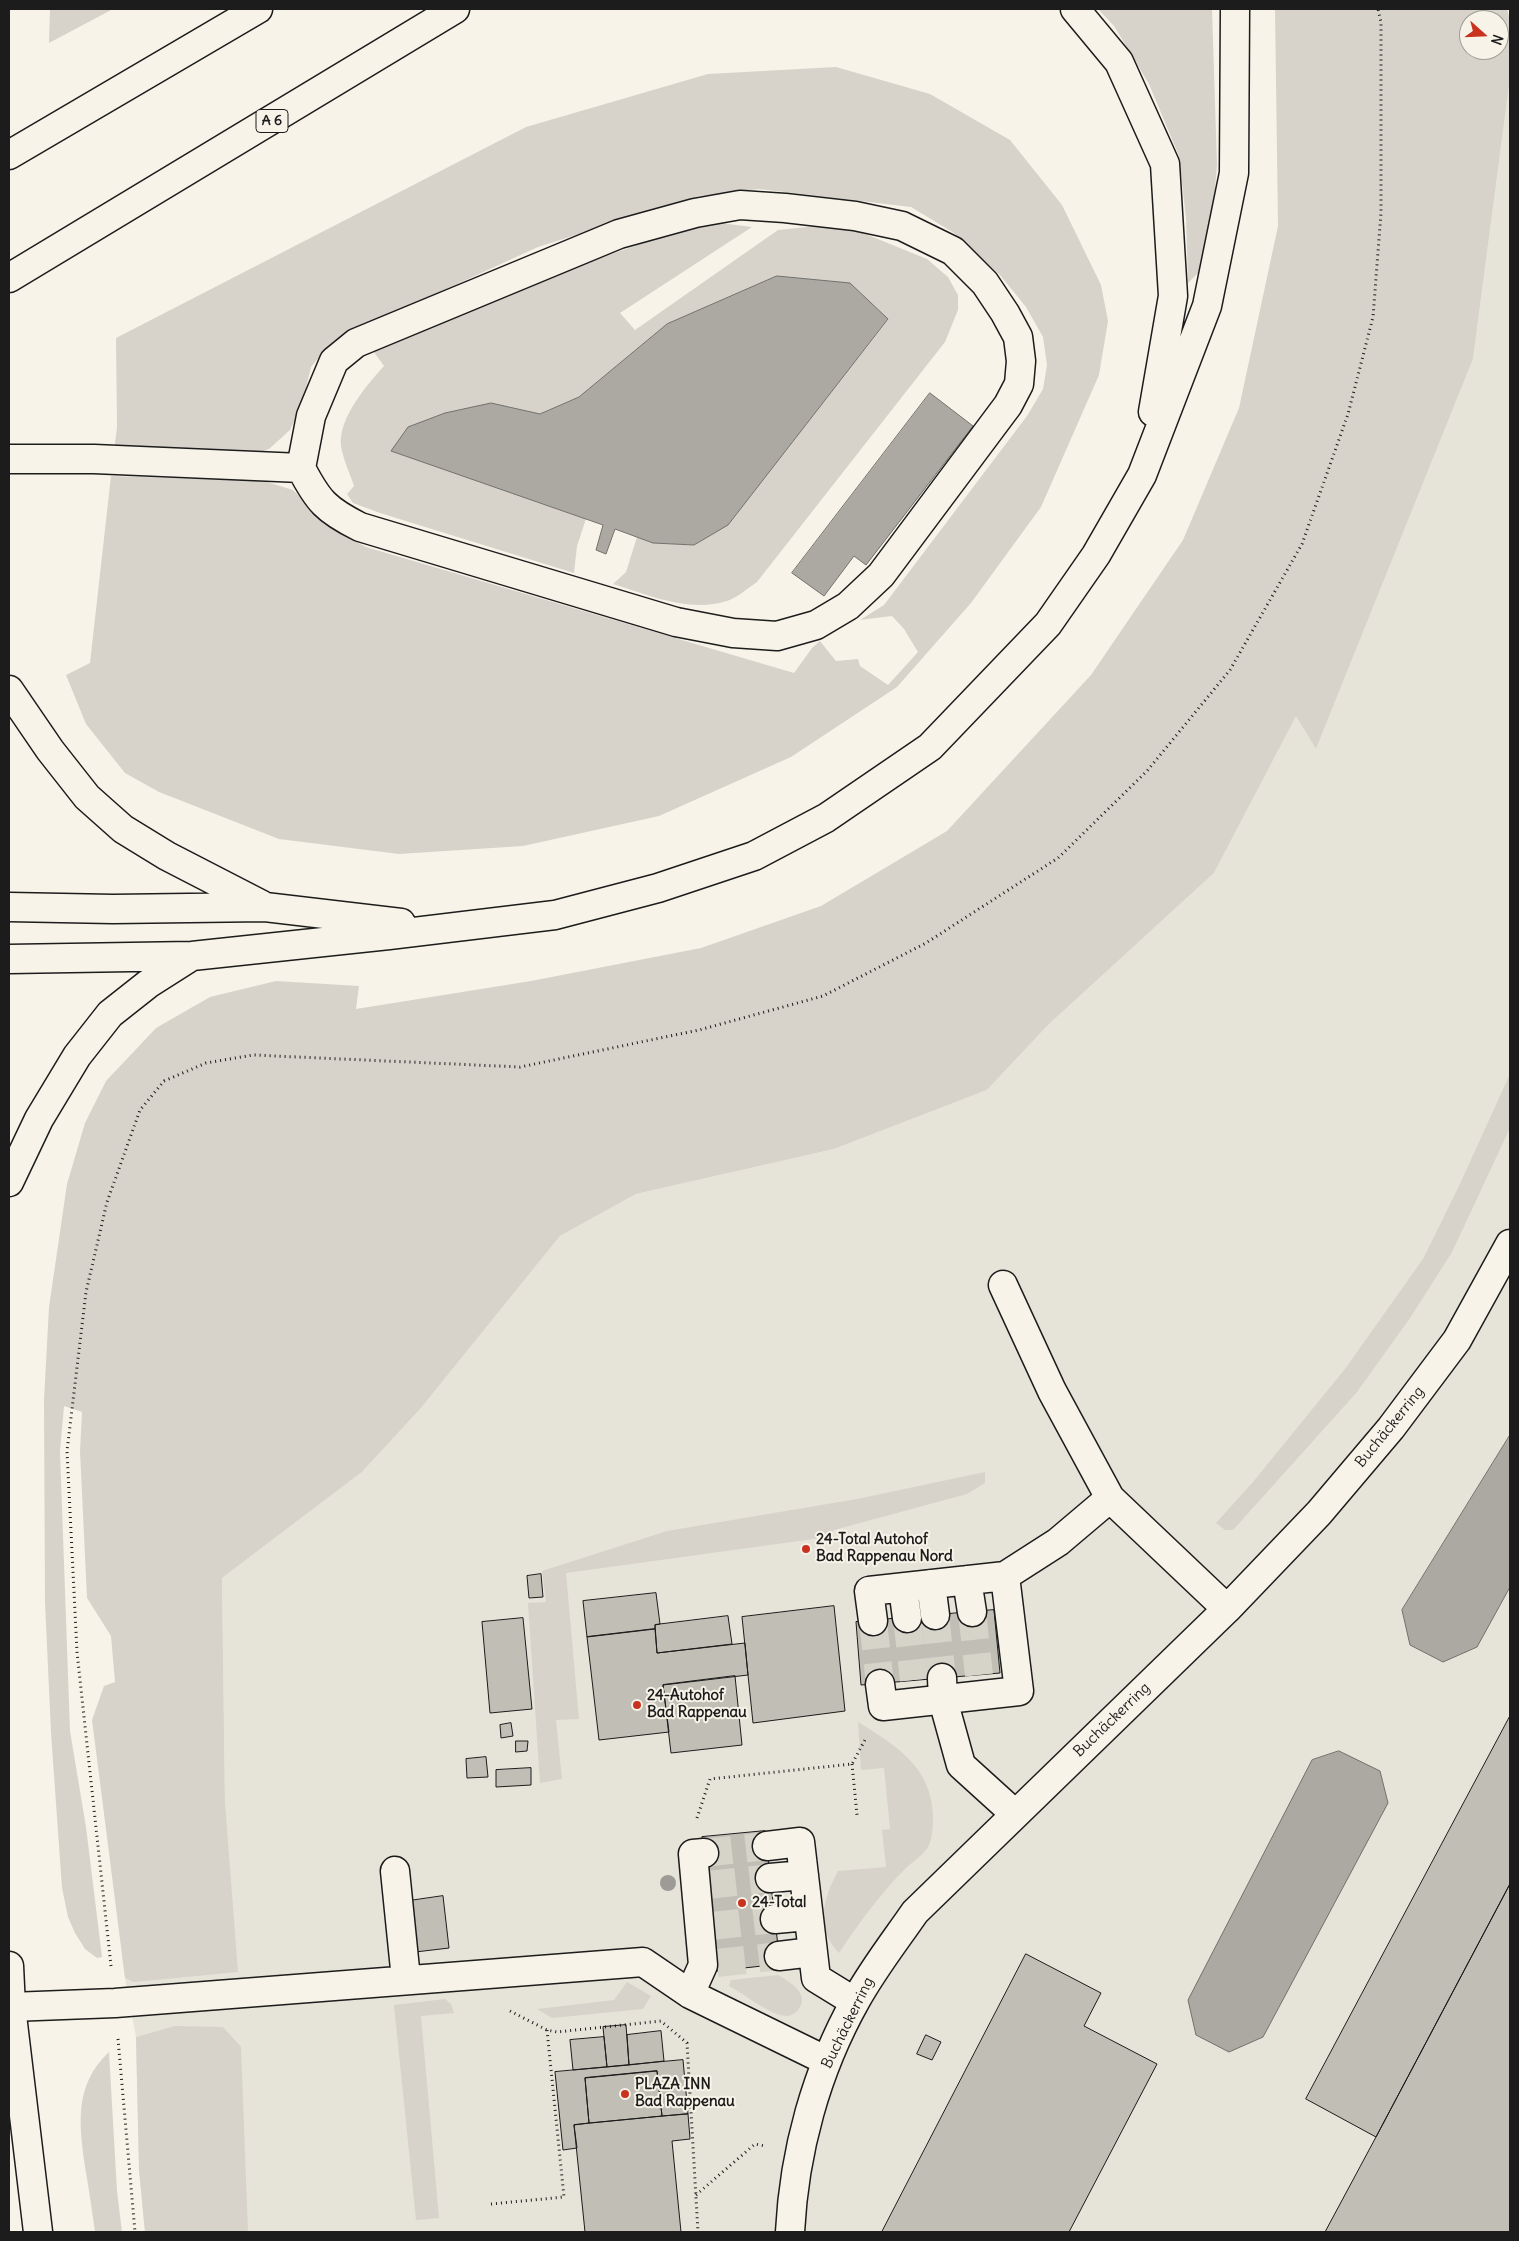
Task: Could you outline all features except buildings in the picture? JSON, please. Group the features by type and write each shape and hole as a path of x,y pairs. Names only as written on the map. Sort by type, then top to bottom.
{"main road":[{"path":"9,155 258,9"},
{"name":"A 6","path":"9,278 455,9"},
{"path":"1076,9 1119,62 1165,164 1173,296 1142,475"},
{"path":"9,959 192,956 440,929 555,914 658,888 754,856 826,818 930,748 1048,624 1096,555 1142,475 1207,306 1234,173 1235,9"},
{"path":"740,205 855,216 902,226 953,251 985,283 1018,337 1021,361 1019,384 1008,405 881,574 848,606 816,626 777,636 733,632 676,622 360,526 339,516 316,496 301,468 312,416 334,361 356,343 619,234 740,205"},
{"path":"9,459 52,457 301,468"},
{"path":"9,690 50,750 87,797 123,829 167,856 265,907"},
{"path":"9,907 113,909 265,907 440,929"},
{"path":"9,1182 39,1119 72,1064 110,1014 148,984 192,956"},
{"name":"Buchäckerring","path":"790,2232 798,2152 827,2061 855,2002 878,1965 916,1912 1228,1609 1319,1513 1391,1428 1457,1340 1510,1244"},
{"path":"1004,1285 1052,1391 1110,1498 1228,1609"},
{"path":"873,1621 869,1591 1005,1576 1058,1542 1110,1498"},
{"path":"882,1695 980,1685 1019,1691 1005,1576"},
{"path":"967,1580 972,1612"},
{"path":"931,1584 935,1615"},
{"path":"903,1588 907,1618"},
{"path":"943,1689 962,1765 1015,1814"},
{"path":"767,1846 800,1842 816,1978 855,2002"},
{"path":"690,1994 710,1964 702,1886 693,1854 704,1853"},
{"path":"395,1871 406,1979"},
{"path":"770,1878 804,1875"},
{"path":"775,1919 808,1916"},
{"path":"779,1956 812,1952"},
{"path":"11,2008 114,2003 643,1962 690,1994 827,2061"},
{"path":"9,1966 11,2008 38,2232"}],"path":[{"path":"135,2232 114,2003 77,1652 67,1450 86,1292 108,1202 140,1110 164,1081 206,1063 253,1055 520,1067 699,1030 766,1012 823,996 926,943 1058,858 1147,771 1230,670 1302,544 1348,414 1373,317 1381,213 1381,22 1378,9"},
{"path":"857,1815 852,1764 882,1695"},
{"path":"697,1820 710,1778 852,1764"},
{"path":"503,2007 547,2030 557,2032 661,2021 687,2043 698,2232"},
{"path":"491,2204 564,2197 547,2030"},
{"path":"696,2196 755,2144 798,2152"}],"shaded area":[{"path":"50,9 113,9 49,43"},
{"path":"1098,9 1212,9 1217,165 1209,262 1188,283 1186,218 1179,156 1149,84 1114,26"},
{"path":"1275,9 1507,9 1459,10 1459,60 1509,60 1509,16 1510,20 1510,78 1473,359 1316,749 1296,716 1214,873 1048,1025 987,1090 834,1149 636,1194 560,1236 421,1408 362,1472 222,1578 225,1803 238,1972 134,1982 125,1978 92,1720 104,1686 115,1682 111,1636 87,1598 80,1451 82,1412 64,1406 60,1451 70,1731 86,1827 102,1957 97,1958 85,1949 75,1933 68,1917 62,1888 51,1733 45,1602 44,1400 49,1307 67,1184 85,1123 106,1081 156,1028 210,997 276,981 359,986 356,1009 531,981 701,948 821,906 947,831 1091,675 1183,540 1239,408 1278,226"},
{"path":"836,67 930,94 1010,140 1062,205 1101,285 1108,321 1099,375 1041,507 971,603 897,687 791,757 659,816 523,846 399,854 279,839 159,792 125,773 86,724 66,675 90,663 111,476 264,481 293,490 332,529 366,547 794,673 812,648 820,641 836,661 858,659 860,666 888,685 918,652 904,629 892,616 860,620 884,605 1027,416 1043,389 1047,365 1043,337 1026,307 1000,275 954,233 911,207 759,189 699,196 538,247 361,328 325,350 311,367 302,405 290,430 269,449 247,457 114,451 117,427 116,338 526,127 708,74"},
{"path":"1510,78 1510,2232 145,2232 139,2170 136,2037 125,1978 106,1823 225,1803 222,1578 362,1472 421,1408 560,1236 636,1194 834,1149 987,1090 1048,1025 1214,873 1296,715 1316,749 1473,359"},
{"path":"705,221 752,227 620,313 635,330 778,230 826,225 863,233 927,259 948,277 958,295 958,310 945,342 757,582 731,600 699,605 669,601 613,584 626,572 637,537 653,543 694,545 728,524 888,320 850,283 667,324 579,397 540,414 490,403 392,451 586,519 577,546 574,573 353,503 347,494 354,486 342,451 341,435 344,424 355,403 384,366 371,348 443,322 578,266"},
{"path":"777,276 850,283 888,319 728,525 694,545 653,543 615,529 606,554 596,550 603,525 391,451 408,427 445,413 491,403 540,414 579,397 667,324"},
{"path":"930,393 973,426 866,565 854,556 824,596 792,573"},
{"path":"1510,1074 1510,1128 1452,1252 1410,1318 1357,1392 1233,1530 1225,1530 1216,1523 1253,1482 1345,1369 1423,1259 1459,1186"},
{"path":"1510,1435 1510,1587 1477,1647 1443,1662 1410,1645 1402,1610"},
{"path":"985,1472 985,1483 967,1494 834,1530 828,1537 566,1573 579,1719 556,1720 562,1779 540,1783 528,1603 546,1602 542,1571 667,1531 857,1499"},
{"path":"858,1722 885,1739 909,1759 918,1770 926,1783 931,1798 932,1830 927,1848 887,1888 839,1953 831,1943 824,1923 825,1903 828,1892 838,1871 886,1867 882,1830 890,1829 884,1768 861,1770"},
{"path":"1339,1751 1380,1771 1388,1803 1263,2037 1229,2052 1196,2035 1188,2000 1312,1760"},
{"path":"778,1975 793,1985 801,1994 801,2004 797,2011 788,2016 774,2013 729,1986 731,1980"},
{"path":"627,1982 651,1996 643,2009 552,2018 537,2009 614,2000"},
{"path":"445,1999 451,2004 454,2013 421,2016 439,2218 416,2220 394,2005"},
{"path":"175,2026 223,2027 241,2047 248,2232 145,2232 139,2170 136,2037"},
{"path":"109,2052 117,2191 122,2232 95,2232 81,2135 82,2105 84,2091 90,2078"}],"tunnel":[{"path":"972,1612 979,1675"},
{"path":"935,1615 942,1678"},
{"path":"907,1618 914,1680"},
{"path":"873,1621 880,1684"},
{"path":"704,1853 767,1846"},
{"path":"708,1885 770,1878"},
{"path":"712,1926 775,1919"},
{"path":"717,1963 779,1956"}],"place":[{"name":"24-Total Autohof Bad Rappenau Nord","path":"806,1549"},
{"name":"24-Autohof Bad Rappenau","path":"637,1705"},
{"name":"24-Total","path":"742,1903"},
{"name":"PLAZA INN Bad Rappenau","path":"625,2094"}]}
